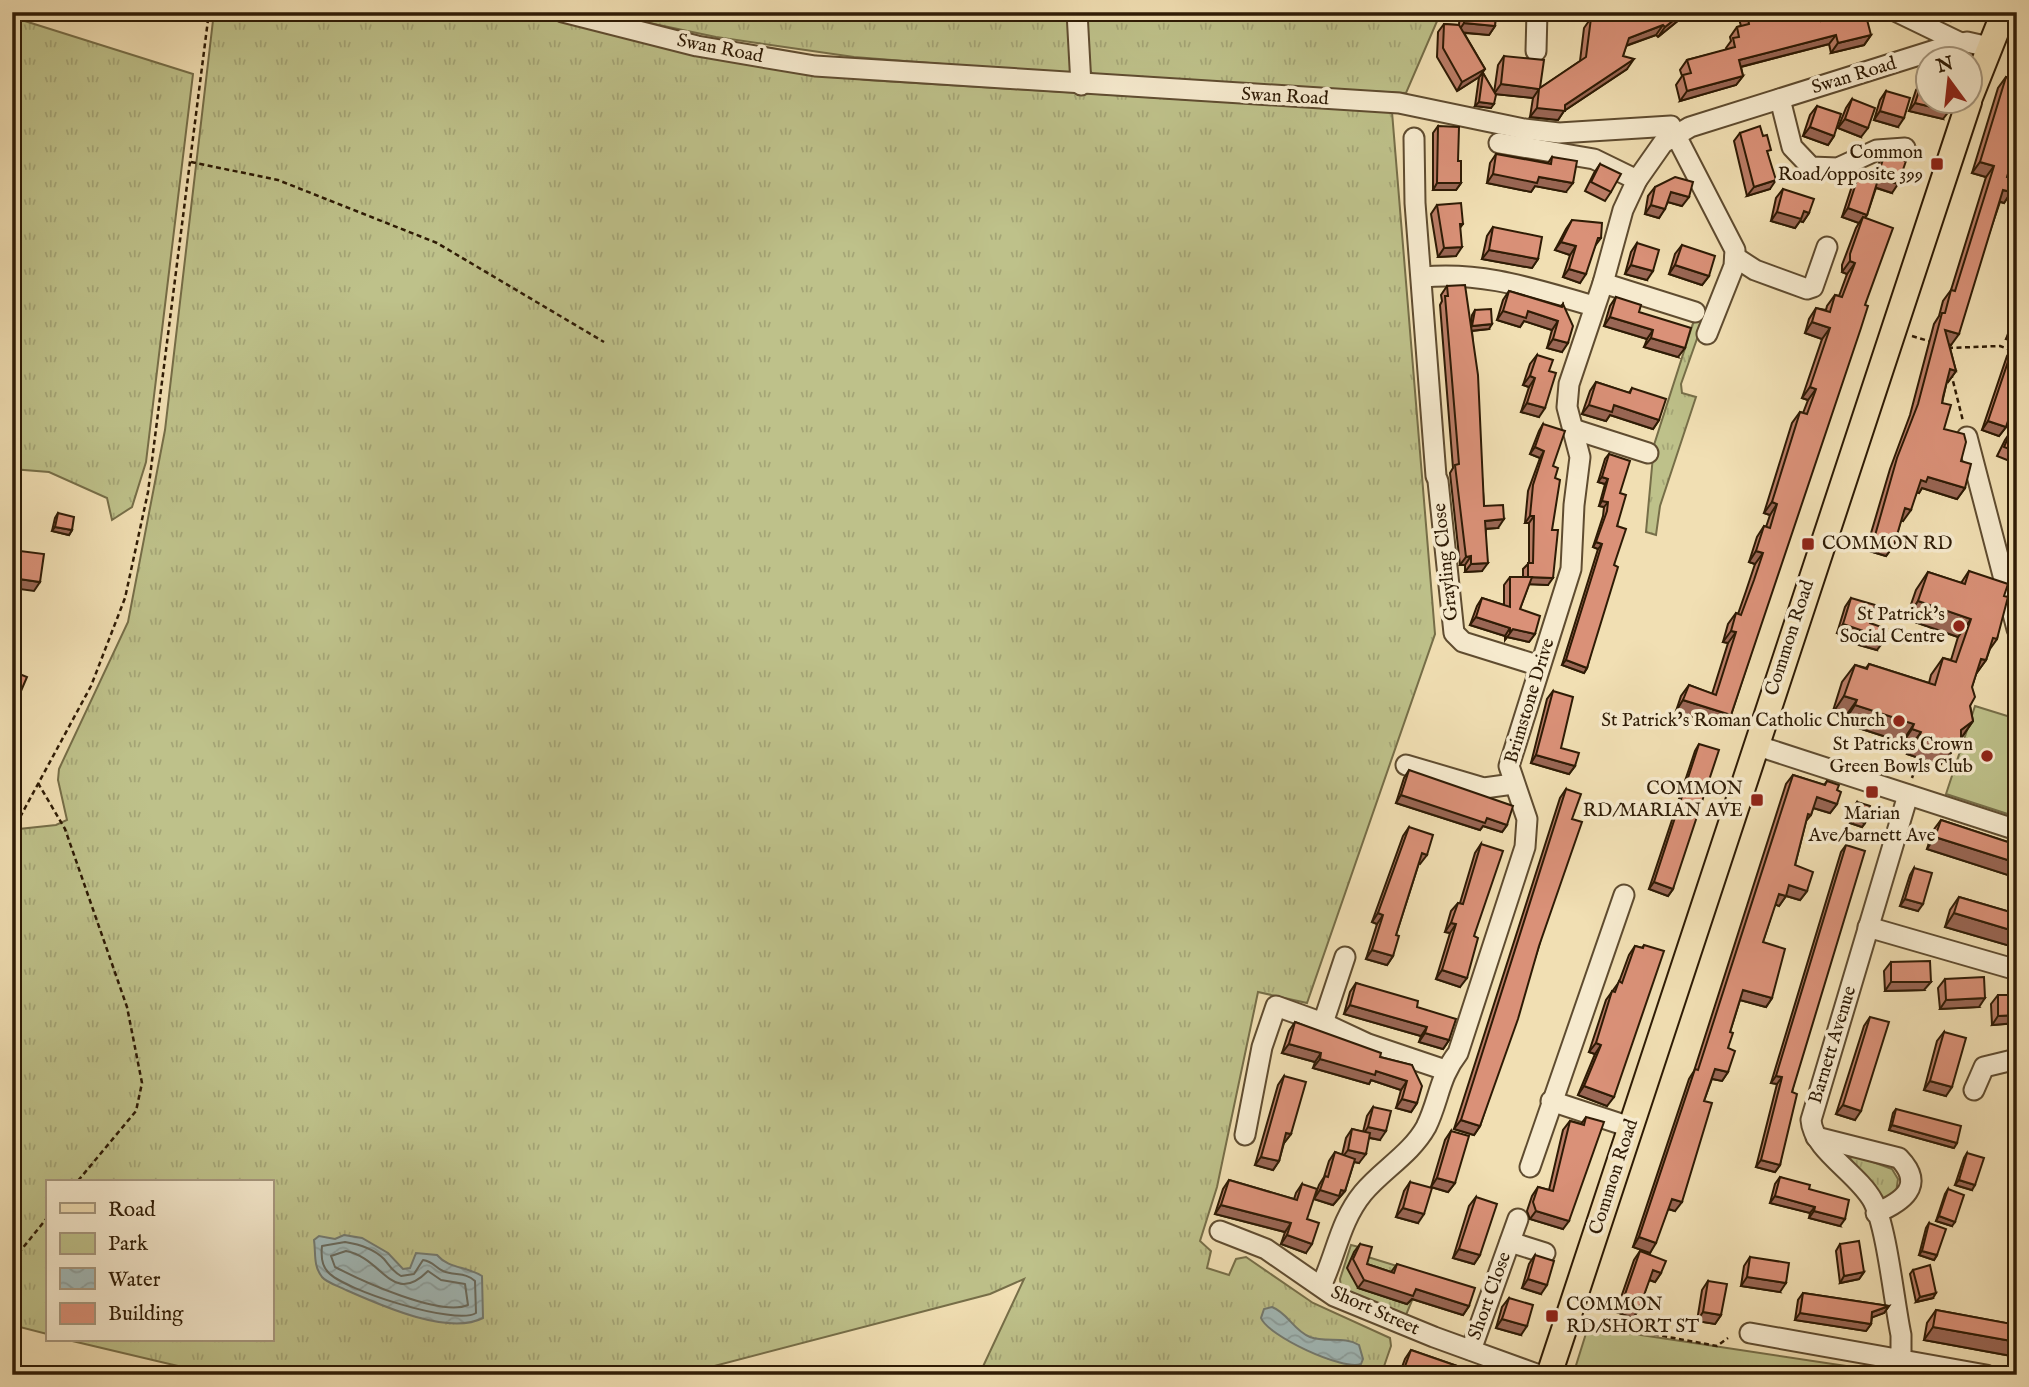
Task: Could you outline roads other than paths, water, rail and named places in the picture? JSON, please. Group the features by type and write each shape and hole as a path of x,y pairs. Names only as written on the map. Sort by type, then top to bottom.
{"main road":[{"name":"Common Road","path":"1983,63 2004,12"},
{"name":"Common Road","path":"1549,1375 1964,116"}],"street":[{"name":"Swan Road","path":"563,12 698,46 816,66 1081,85 1398,103 1524,129 1559,133 1659,124 1674,127 1676,134 1704,121 1961,43 1989,47"},
{"path":"1077,12 1081,85"},
{"path":"1536,51 1537,12"},
{"path":"1900,13 1961,43"},
{"path":"1780,99 1792,147 1811,167 1838,168 1878,150 1907,148"},
{"path":"1676,134 1733,244 1735,257 1707,334"},
{"name":"Brimstone Drive","path":"1321,1286 1332,1263 1343,1227 1363,1193 1396,1163 1426,1127 1445,1070 1458,1053 1525,847 1527,819 1513,784 1509,758 1571,569 1574,505 1580,457 1567,407 1569,384 1603,283 1623,211 1637,180 1655,153 1676,134"},
{"name":"Grayling Close","path":"1414,138 1415,203 1437,479 1454,633 1462,642 1541,666"},
{"path":"1499,143 1594,159 1637,180"},
{"path":"1735,257 1755,270 1807,289 1813,287 1827,247"},
{"path":"1423,277 1451,274 1507,280 1594,306"},
{"path":"1603,283 1695,312"},
{"path":"1573,429 1648,453"},
{"path":"1967,437 2017,629"},
{"path":"1755,745 1909,789 2017,830"},
{"path":"1406,765 1484,788 1513,784"},
{"name":"Barnett Avenue","path":"1814,1136 1811,1120 1909,789"},
{"path":"1530,1167 1624,895"},
{"path":"1868,927 2017,970"},
{"path":"1323,1023 1345,957"},
{"path":"1245,1135 1262,1047 1276,1006 1323,1023 1368,1045 1445,1070"},
{"path":"1974,1090 1984,1067 2017,1059"},
{"path":"1551,1101 1630,1127"},
{"path":"1814,1136 1899,1158 1905,1164 1910,1179 1906,1196 1899,1203 1876,1213"},
{"path":"1814,1136 1873,1200 1900,1335 1900,1351 1896,1359"},
{"name":"Short Close","path":"1471,1350 1518,1219"},
{"name":"Short Street","path":"1220,1231 1266,1248 1334,1296 1539,1375"},
{"name":"Short Close","path":"1510,1242 1545,1253"},
{"path":"1750,1333 1986,1375"}],"water":[{"path":"344,1235 362,1238 388,1253 403,1269 410,1268 416,1253 437,1255 447,1263 482,1276 483,1318 468,1323 433,1321 395,1310 327,1281 317,1268 314,1240 319,1236 335,1239"},
{"path":"1272,1307 1310,1337 1359,1345 1363,1359 1361,1364 1352,1365 1323,1357 1277,1334 1261,1318 1264,1309"}],"place":[{"name":"Common Road/opposite 399","path":"1937,164"},
{"name":"COMMON RD","path":"1808,544"},
{"name":"St Patrick's Social Centre","path":"1959,626"},
{"name":"St Patrick's Roman Catholic Church","path":"1899,721"},
{"name":"St Patricks Crown Green Bowls Club","path":"1987,756"},
{"name":"Marian Ave/barnett Ave","path":"1872,792"},
{"name":"COMMON RD/MARIAN AVE","path":"1757,800"},
{"name":"COMMON RD/SHORT ST","path":"1552,1316"}]}
